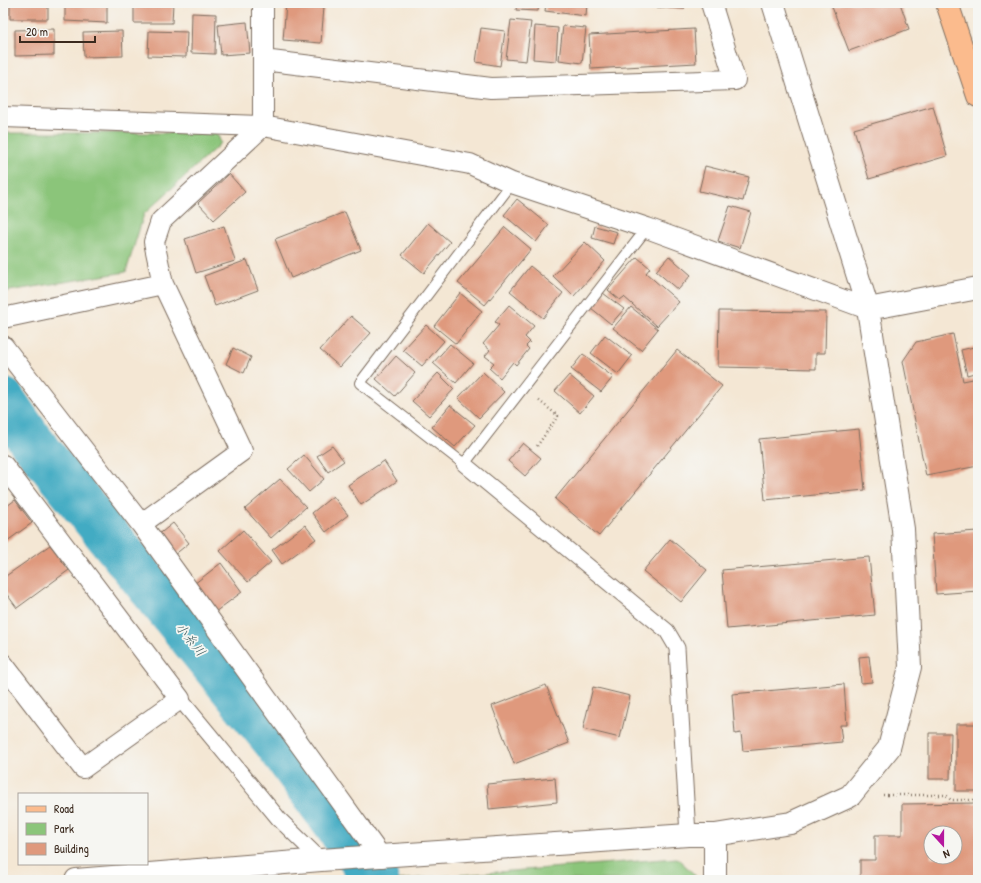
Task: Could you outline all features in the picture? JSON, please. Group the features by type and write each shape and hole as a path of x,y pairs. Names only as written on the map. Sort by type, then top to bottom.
{"main road":[{"path":"947,3 978,96"}],"street":[{"path":"142,524 242,452 163,284 154,242 161,221 263,126 263,3"},
{"path":"263,60 491,88 735,80 711,3"},
{"path":"76,880 322,860 688,835 715,835 791,823 850,796 889,748 910,668 904,529 868,309 773,3"},
{"path":"3,117 263,126 470,164 512,183 647,228 868,309 978,288"},
{"path":"3,318 163,284"},
{"path":"3,346 142,524 381,857"},
{"path":"464,464 666,631 677,648 688,835"},
{"path":"3,465 180,699 279,819 322,860"},
{"path":"3,664 83,768 180,699"},
{"path":"714,880 715,835"}],"lane":[{"path":"512,183 360,383 464,464 647,228"}],"path":[{"path":"523,388 558,416 537,446"},
{"path":"876,795 946,795 951,800 978,800"}],"green space":[{"path":"3,133 217,133 221,143 144,214 126,272 3,292"},
{"path":"677,858 695,875 695,880 396,880"}],"building":[{"path":"10,3 48,3 48,19 10,19"},
{"path":"65,3 107,3 107,23 65,21"},
{"path":"134,3 173,3 172,23 134,23"},
{"path":"517,3 539,3 538,11 516,10"},
{"path":"546,3 587,3 586,16 545,11"},
{"path":"635,3 685,3 684,9 634,6"},
{"path":"844,3 900,3 909,29 849,51 832,7"},
{"path":"286,4 324,7 321,43 283,40"},
{"path":"192,13 216,14 215,54 191,53"},
{"path":"511,20 531,22 526,61 506,59"},
{"path":"247,22 250,53 221,55 218,25"},
{"path":"535,26 558,28 556,61 533,59"},
{"path":"563,26 586,28 582,63 559,60"},
{"path":"481,28 505,31 500,66 476,62"},
{"path":"54,29 54,55 15,56 15,30"},
{"path":"694,29 696,63 591,69 589,35"},
{"path":"122,31 123,56 84,57 83,32"},
{"path":"149,31 187,32 186,57 148,56"},
{"path":"933,106 947,156 869,179 854,129"},
{"path":"705,166 749,177 743,201 699,191"},
{"path":"229,174 245,192 214,220 198,203"},
{"path":"517,199 549,225 536,242 504,215"},
{"path":"730,206 751,212 740,248 718,241"},
{"path":"345,212 361,250 291,278 275,239"},
{"path":"428,223 450,242 424,273 402,255"},
{"path":"224,226 235,261 196,273 185,239"},
{"path":"595,226 617,232 613,244 592,238"},
{"path":"505,227 531,249 485,305 458,283"},
{"path":"585,242 605,261 574,296 553,276"},
{"path":"669,256 691,275 678,290 656,271"},
{"path":"637,257 650,268 646,273 679,302 657,326 624,297 620,300 608,290"},
{"path":"247,260 258,290 215,306 204,276"},
{"path":"530,266 563,293 543,318 510,291"},
{"path":"460,293 482,311 456,344 434,326"},
{"path":"603,293 624,309 611,324 591,308"},
{"path":"509,305 534,326 525,337 530,342 526,346 529,349 516,365 513,362 500,378 489,368 494,363 485,356 490,350 483,344 499,325 495,322"},
{"path":"631,307 658,329 641,350 613,328"},
{"path":"719,311 826,312 825,353 816,353 816,369 718,367"},
{"path":"351,316 371,333 340,367 320,350"},
{"path":"426,325 444,341 422,366 403,350"},
{"path":"953,334 963,381 978,378 978,466 926,476 903,361 916,342"},
{"path":"605,335 632,356 618,374 591,353"},
{"path":"450,344 473,363 456,383 433,363"},
{"path":"978,346 978,372 967,375 961,350"},
{"path":"233,348 251,357 244,373 226,364"},
{"path":"677,350 722,386 599,536 555,499"},
{"path":"583,354 613,377 601,392 571,369"},
{"path":"396,356 415,373 395,396 376,379"},
{"path":"483,372 504,392 479,418 458,398"},
{"path":"438,373 454,389 429,416 412,401"},
{"path":"569,375 594,396 580,413 555,391"},
{"path":"450,405 475,425 455,447 432,427"},
{"path":"859,429 865,490 765,500 759,439"},
{"path":"523,443 541,458 525,476 508,461"},
{"path":"332,446 344,461 328,472 317,456"},
{"path":"304,455 324,479 309,492 288,469"},
{"path":"384,461 397,481 361,505 348,485"},
{"path":"280,479 306,507 271,538 245,509"},
{"path":"333,496 348,515 326,532 312,513"},
{"path":"15,500 32,523 3,544 3,509"},
{"path":"173,523 189,543 173,556 157,536"},
{"path":"305,525 316,539 282,564 272,550"},
{"path":"243,530 271,562 248,582 220,551"},
{"path":"978,531 978,591 936,594 932,534"},
{"path":"670,539 707,570 681,602 643,571"},
{"path":"50,545 69,570 17,608 3,589 3,578"},
{"path":"869,557 875,615 727,629 722,570"},
{"path":"221,563 242,592 215,612 194,584"},
{"path":"869,656 872,682 861,683 859,657"},
{"path":"844,684 847,725 840,725 842,742 743,751 741,733 735,734 732,694"},
{"path":"546,685 569,743 514,764 492,706"},
{"path":"593,687 630,696 620,738 583,729"},
{"path":"956,724 978,724 978,791 956,791"},
{"path":"929,733 951,733 950,779 929,779"},
{"path":"555,778 557,802 489,809 487,784"},
{"path":"978,803 978,880 860,880 860,860 875,860 875,835 902,835 902,804"}],"waterway":[{"name":"小糸川","path":"3,400 31,441 275,741 376,880"}]}
